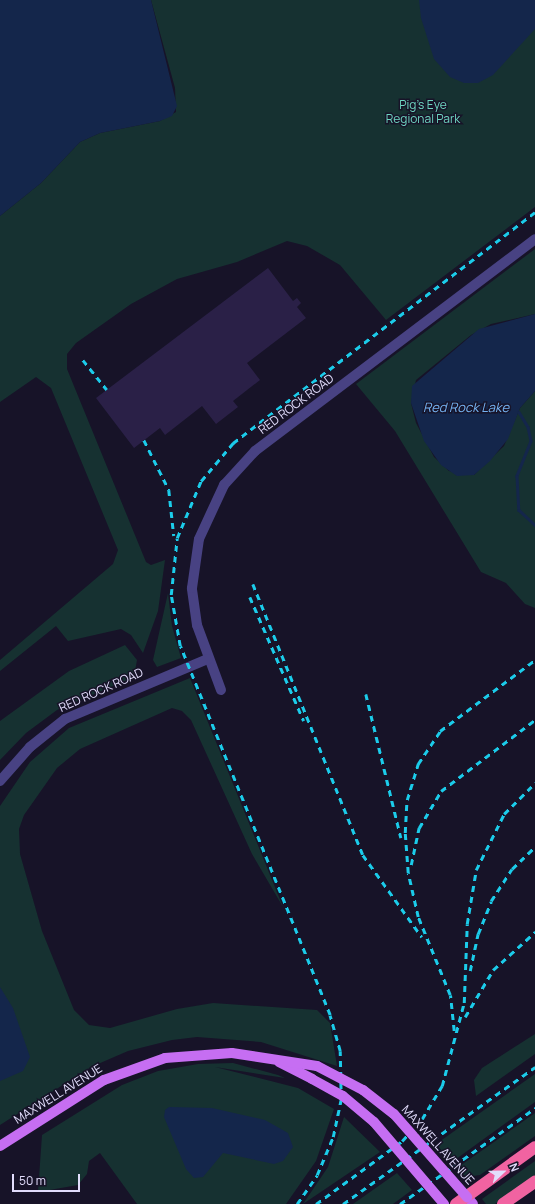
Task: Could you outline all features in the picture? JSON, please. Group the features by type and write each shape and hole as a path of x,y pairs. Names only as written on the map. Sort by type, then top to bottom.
{"highway":[{"path":"456,1204 470,1200 535,1148"},
{"path":"503,1204 535,1182"},
{"path":"516,1204 535,1188"}],"main road":[{"name":"MAXWELL AVENUE","path":"0,1146 104,1080 146,1063 205,1052 273,1059 317,1066 356,1086 386,1107 416,1136 470,1200"},
{"name":"MAXWELL AVENUE","path":"273,1059 343,1096 374,1122 444,1204"}],"street":[{"name":"RED ROCK ROAD","path":"221,690 208,659 194,613 194,560 209,512 230,478 255,451 535,240"},
{"name":"RED ROCK ROAD","path":"0,781 30,746 65,719 208,659"}],"green space":[{"name":"Pig's Eye Regional Park","path":"151,0 535,0 535,207 386,320 340,265 307,246 287,241 237,262 177,279 131,304 76,343 67,354 67,369 146,562 151,565 165,560 158,611 143,653 131,635 121,629 68,641 56,626 0,671 0,660 113,564 118,550 51,388 36,377 0,402 0,216 41,183 80,142 100,133 160,121 176,112 175,88"},
{"path":"535,249 535,314 491,324 471,335 416,380 411,403 416,423 434,457 449,471 474,475 504,446 520,408 535,391 535,608 525,604 506,583 481,572 395,431 356,384"},
{"path":"168,593 172,626 181,658 157,667 153,660"},
{"path":"125,645 137,660 134,677 57,710 26,733 0,760 0,721 69,671"},
{"path":"190,678 283,907 252,854 191,720 182,711 172,708 80,749 57,768 24,815 19,829 20,854 42,931 74,1010 89,1025 110,1028 177,1009 213,1003 317,1010 330,1023 337,1066 261,1042 197,1037 172,1040 128,1051 91,1067 0,1125 0,806 30,762 69,728"},
{"path":"535,1034 535,1054 476,1096 474,1080 482,1068"},
{"path":"233,1063 278,1075 285,1078 215,1067 298,1088 334,1109 316,1161 286,1204 137,1204 100,1153 89,1161 87,1174 78,1185 38,1192 42,1135 122,1085 158,1071 198,1064"},
{"path":"535,1074 535,1102 452,1162 436,1144"},
{"path":"535,1113 535,1136 480,1175 466,1177 457,1168"},
{"path":"344,1117 380,1152 303,1204 328,1167"},
{"path":"535,1161 535,1175 530,1179 495,1204 486,1204 482,1199"},
{"path":"397,1173 412,1190 393,1204 353,1204"}],"water":[{"path":"0,0 151,0 177,106 172,116 160,121 100,133 80,142 41,183 0,216"},
{"path":"419,0 535,0 535,29 493,75 478,83 464,83 450,77 434,59 421,18"},
{"name":"Red Rock Lake","path":"535,314 535,391 520,408 508,439 490,461 474,475 457,476 441,465 424,441 411,403 412,386 479,329"},
{"path":"0,987 13,1008 30,1057 23,1071 0,1081"},
{"path":"169,1107 212,1108 265,1120 288,1133 293,1147 283,1161 274,1164 223,1153 203,1177 194,1178 186,1169 164,1117 165,1110"}],"building":[{"path":"268,268 293,301 297,298 301,303 297,307 306,318 247,363 260,380 233,401 238,407 216,424 202,406 165,435 160,428 134,448 96,398"}],"waterway":[{"path":"519,412 528,427 531,441 517,476 519,510 535,525"}],"railway":[{"path":"297,1204 317,1175 333,1137 341,1100 340,1051 330,1015 180,646 171,595 177,538 201,481 233,443 535,212"},
{"path":"83,360 107,390"},
{"path":"144,440 169,490 174,536"},
{"path":"253,584 363,855 422,937"},
{"path":"250,597 304,721"},
{"path":"454,1031 450,995 418,917 408,873 405,833 407,800 418,764 440,731 535,660"},
{"path":"366,694 401,838"},
{"path":"411,865 419,828 441,791 535,720"},
{"path":"316,1204 402,1141 422,1119 442,1086 464,1003 467,924 476,870 504,814 535,783"},
{"path":"470,971 478,934 491,901 512,869 535,847"},
{"path":"465,1017 493,970 535,932"},
{"path":"343,1204 535,1067"},
{"path":"400,1204 535,1108"}]}
